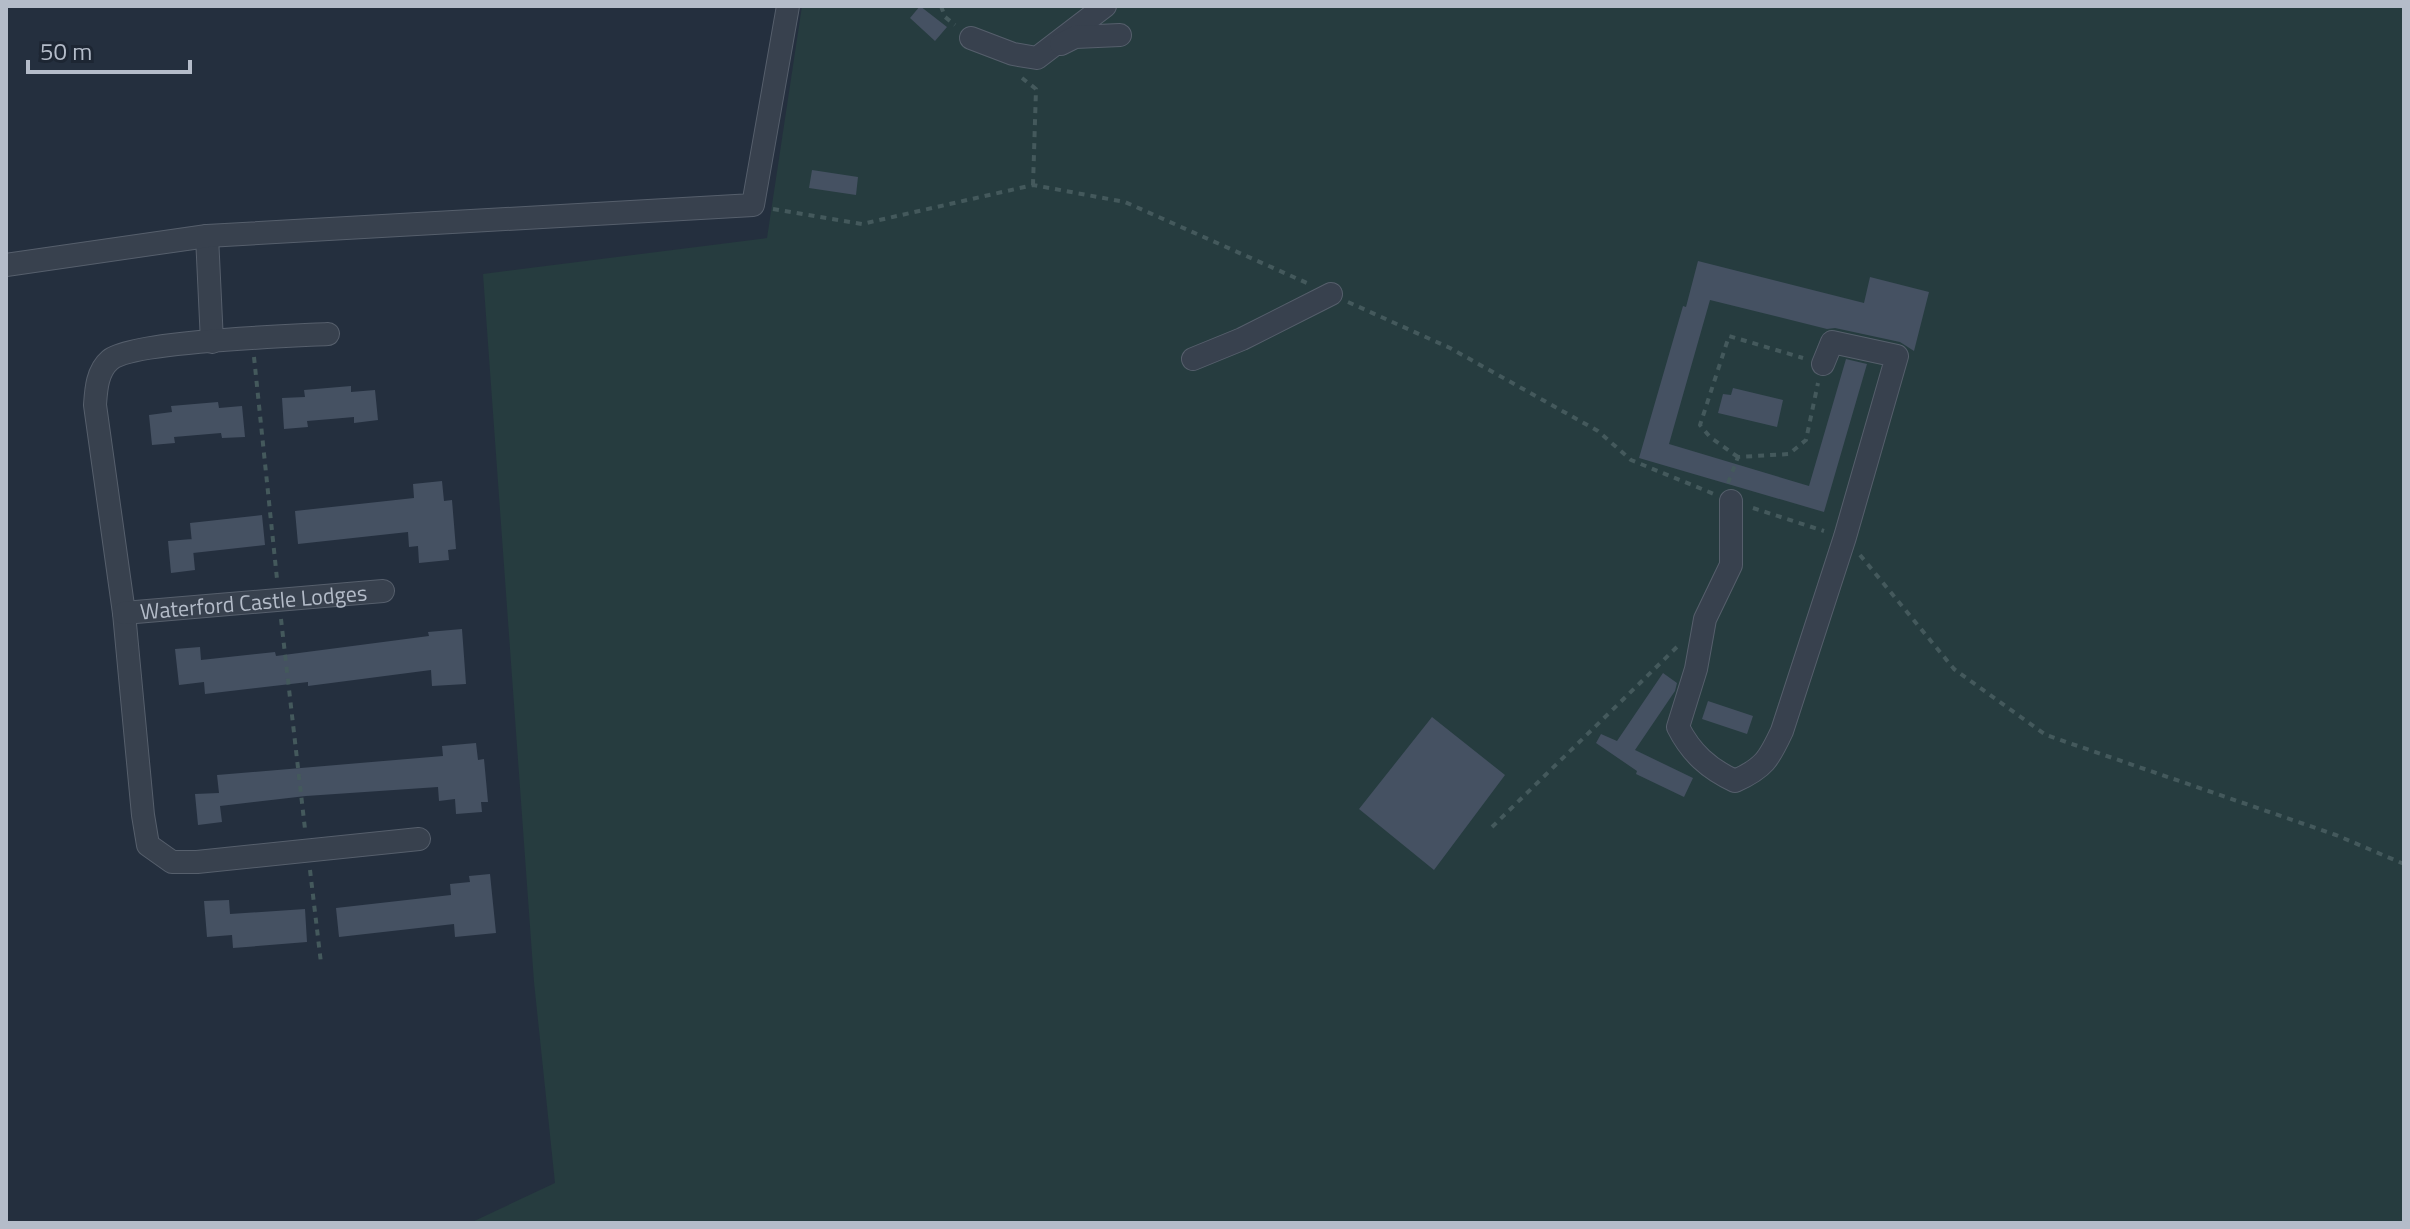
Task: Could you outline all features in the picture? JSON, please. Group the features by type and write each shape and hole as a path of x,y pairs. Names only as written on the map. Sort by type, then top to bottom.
{"street":[{"path":"6,265 207,236 753,205 788,6"},
{"path":"1056,46 1105,6"},
{"path":"971,38 1013,54 1037,58 1075,37 1120,35"},
{"path":"207,236 212,342"},
{"path":"1193,359 1242,339 1331,294"},
{"name":"Waterford Castle Lodges","path":"328,334 130,350 110,360 98,380 95,405 124,613 148,845 172,862 197,862 419,839"},
{"path":"1731,501 1731,565 1705,619 1696,669 1678,727 1696,756 1719,774 1735,781 1755,772 1770,758 1776,745 1845,537 1897,356 1832,342 1823,364"},
{"name":"Waterford Castle Lodges","path":"124,613 383,591"}],"path":[{"path":"941,6 945,17 971,38"},
{"path":"1014,72 1036,89 1033,185"},
{"path":"753,205 862,224 1033,185 1125,202 1450,348 1598,431 1631,460 1731,501 1845,537 1954,669 2046,735 2336,835 2404,864"},
{"path":"1729,336 1823,364 1806,440 1789,454 1738,457 1710,437 1700,425 1729,336"},
{"path":"252,338 321,963"},
{"path":"1731,501 1728,484 1738,457"},
{"path":"1492,827 1705,619"}],"green space":[{"path":"802,6 2404,6 2404,1223 470,1223 555,1183 534,982 483,274 767,238"}],"building":[{"path":"920,6 947,27 935,41 910,18"},
{"path":"812,170 858,177 856,195 809,188"},
{"path":"1698,261 1864,303 1870,277 1929,292 1914,351 1900,342 1827,329 1710,300 1669,444 1809,486 1846,359 1867,364 1824,512 1639,458"},
{"path":"351,386 351,392 375,390 378,420 354,423 354,417 307,421 308,427 284,429 282,398 305,397 304,390"},
{"path":"1733,388 1783,400 1777,427 1718,413 1723,394 1731,395"},
{"path":"218,402 219,408 242,406 245,437 222,438 221,433 174,437 175,443 152,445 149,415 172,412 171,406"},
{"path":"442,481 444,501 452,500 456,549 448,550 449,560 419,563 418,546 409,547 408,532 298,544 295,511 414,498 413,484"},
{"path":"262,515 265,545 193,553 190,523"},
{"path":"192,539 195,570 171,573 168,541"},
{"path":"462,629 466,684 432,686 431,670 308,686 308,682 205,694 204,682 179,685 175,649 200,647 201,660 275,652 276,656"},
{"path":"1663,673 1677,683 1675,691 1635,750 1693,778 1684,797 1636,774 1637,771 1596,743 1601,734 1617,741"},
{"path":"1708,701 1753,716 1747,734 1702,719"},
{"path":"1432,717 1505,775 1434,870 1359,809"},
{"path":"476,743 478,760 484,759 488,802 481,802 482,812 456,814 455,799 439,801 438,787 306,796 220,806 222,822 198,825 195,794 219,793 217,775 443,756 442,746"},
{"path":"490,874 496,933 455,937 454,924 339,937 336,908 451,895 450,884 470,882 469,876"},
{"path":"229,900 230,914 305,909 307,942 233,948 232,935 207,937 204,901"}]}
